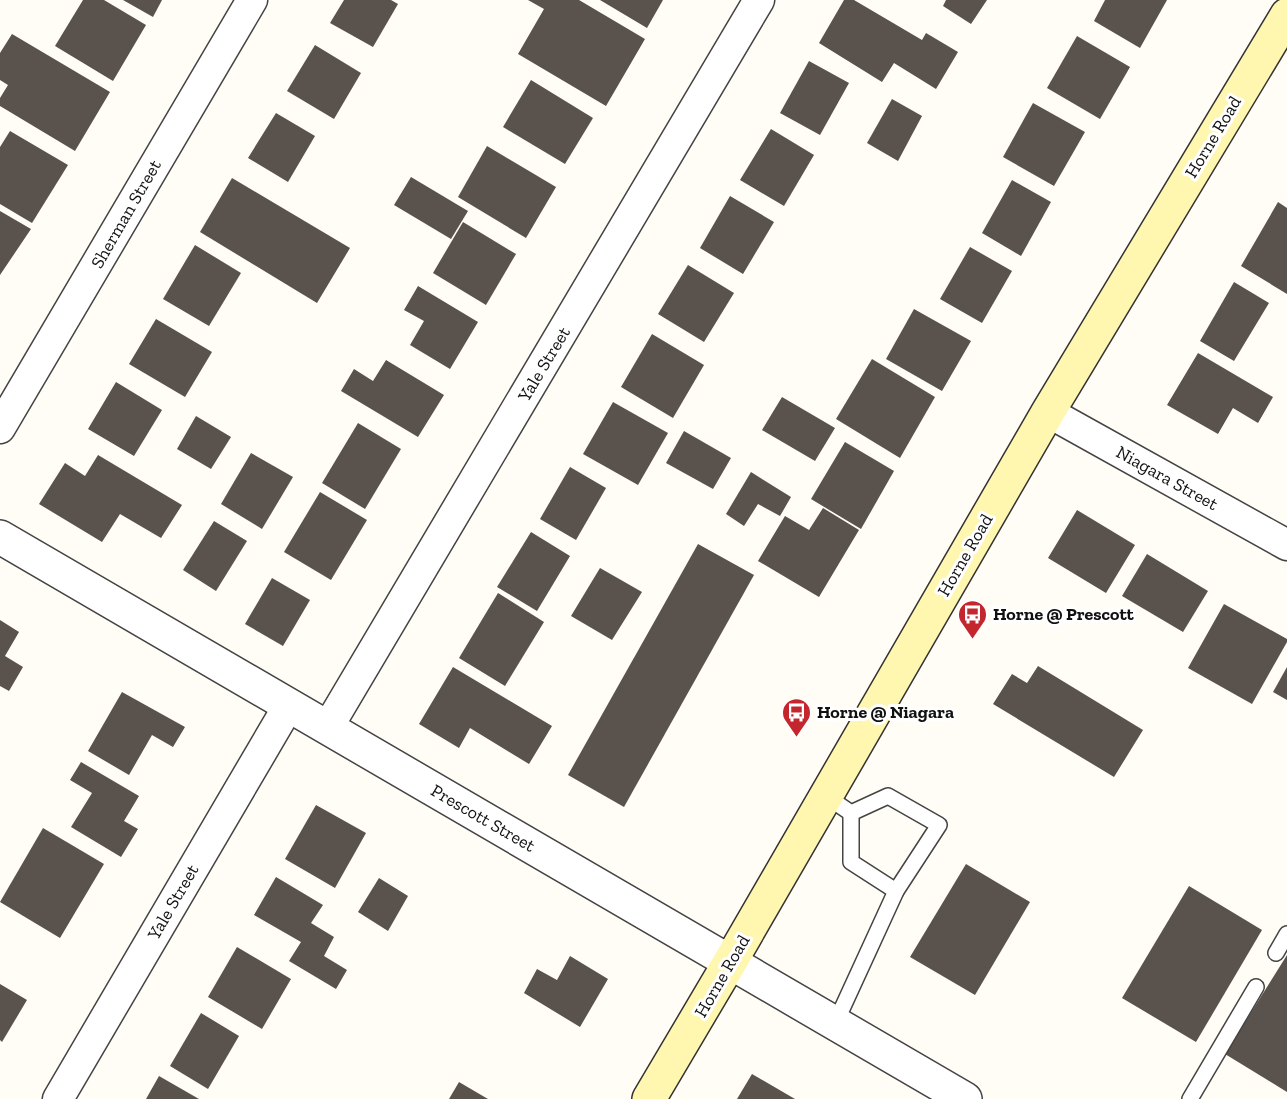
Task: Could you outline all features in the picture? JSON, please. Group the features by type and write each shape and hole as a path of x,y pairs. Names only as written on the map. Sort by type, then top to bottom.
{"main road":[{"name":"Horne Road","path":"649,1099 730,962 839,805 1048,412 1287,15"}],"street":[{"name":"Sherman Street","path":"0,428 252,0"},
{"name":"Yale Street","path":"328,728 759,0"},
{"name":"Niagara Street","path":"1048,412 1287,545"},
{"name":"Prescott Street","path":"0,537 965,1099"},
{"name":"Yale Street","path":"58,1099 289,705"}],"lane":[{"path":"835,1024 896,891 939,825 888,795 839,805 851,862 896,891"},
{"path":"1276,952 1287,934"},
{"path":"1190,1099 1256,987"}],"building":[{"path":"83,0 104,0 146,25 113,81 55,46"},
{"path":"123,0 162,0 153,17"},
{"path":"344,0 391,0 398,4 373,47 330,23"},
{"path":"528,0 579,0 645,39 606,106 518,54 544,9"},
{"path":"600,0 663,0 647,28"},
{"path":"844,0 854,0 922,40 926,33 958,52 936,89 894,63 882,82 819,43"},
{"path":"946,0 987,0 971,24 943,6"},
{"path":"1105,0 1167,0 1140,48 1094,21"},
{"path":"12,34 110,92 75,151 0,106 0,98 8,85 0,80 0,53"},
{"path":"1077,36 1130,67 1100,119 1047,88"},
{"path":"315,45 361,73 334,119 287,91"},
{"path":"809,61 849,83 820,135 780,113"},
{"path":"531,80 593,118 565,164 503,127"},
{"path":"892,99 922,116 898,161 867,143"},
{"path":"1033,103 1085,132 1054,186 1003,157"},
{"path":"276,113 315,136 288,182 248,158"},
{"path":"771,129 814,155 784,206 740,180"},
{"path":"10,131 68,165 32,223 0,204 0,147"},
{"path":"487,146 556,187 526,238 458,197"},
{"path":"411,177 468,211 451,239 394,205"},
{"path":"232,178 350,248 317,303 200,232"},
{"path":"1012,180 1051,202 1021,256 982,233"},
{"path":"730,196 774,222 743,274 700,248"},
{"path":"1278,202 1287,208 1287,294 1241,266"},
{"path":"0,211 31,229 0,275"},
{"path":"463,222 516,254 486,305 433,273"},
{"path":"195,245 241,273 209,326 163,299"},
{"path":"970,247 1012,271 982,323 940,299"},
{"path":"688,265 734,293 704,342 658,314"},
{"path":"1234,282 1269,303 1234,361 1200,341"},
{"path":"418,286 478,322 450,369 410,345 424,321 404,310"},
{"path":"914,309 971,341 942,391 886,359"},
{"path":"156,319 212,352 185,397 129,364"},
{"path":"652,334 704,365 673,418 621,387"},
{"path":"1198,353 1273,397 1258,423 1233,408 1218,434 1167,405"},
{"path":"872,359 935,397 900,458 836,419"},
{"path":"386,360 444,395 418,437 341,391 354,369 373,381"},
{"path":"116,382 162,410 134,456 88,429"},
{"path":"782,397 835,428 815,461 762,430"},
{"path":"613,402 668,433 638,485 583,454"},
{"path":"196,416 231,437 211,469 177,449"},
{"path":"358,423 401,449 365,509 322,483"},
{"path":"684,431 731,458 713,489 666,463"},
{"path":"845,442 894,471 861,529 811,499"},
{"path":"251,453 293,477 262,529 221,504"},
{"path":"98,455 182,505 161,538 120,514 102,542 39,504 65,463 85,476"},
{"path":"570,467 606,488 576,540 540,519"},
{"path":"751,472 791,497 780,516 758,504 744,526 726,514"},
{"path":"320,492 367,520 331,580 284,552"},
{"path":"823,508 859,530 819,597 758,561 785,516 809,530"},
{"path":"1077,510 1135,545 1106,593 1048,558"},
{"path":"214,521 247,541 216,591 183,570"},
{"path":"531,532 570,556 537,611 497,587"},
{"path":"698,544 754,575 624,807 568,775"},
{"path":"1147,554 1208,591 1183,632 1122,596"},
{"path":"600,568 642,592 612,640 571,616"},
{"path":"272,578 310,600 283,646 245,624"},
{"path":"498,593 544,622 505,686 459,658"},
{"path":"1224,604 1287,639 1252,704 1188,668"},
{"path":"0,620 19,632 5,656 23,667 9,691 0,686"},
{"path":"1038,666 1143,730 1114,777 993,704 1012,674 1027,683"},
{"path":"453,667 552,726 529,764 470,728 459,748 419,724"},
{"path":"1287,667 1287,700 1273,692"},
{"path":"122,692 185,727 173,747 152,735 129,775 88,751"},
{"path":"81,762 139,796 124,821 138,829 121,857 71,827 92,793 70,780"},
{"path":"316,805 366,833 335,888 285,859"},
{"path":"43,828 104,864 60,938 0,902"},
{"path":"966,864 1030,902 975,995 910,957"},
{"path":"276,877 323,905 311,923 334,937 324,956 347,970 336,989 289,961 301,942 254,915"},
{"path":"379,878 408,896 388,931 358,912"},
{"path":"1189,886 1262,930 1196,1042 1122,998"},
{"path":"237,947 291,979 262,1029 208,997"},
{"path":"1287,955 1287,1092 1225,1054"},
{"path":"570,956 608,979 580,1027 524,993 537,969 557,980"},
{"path":"0,984 27,1000 2,1042 0,1040"},
{"path":"201,1013 239,1036 208,1089 170,1066"},
{"path":"752,1074 795,1099 737,1099"},
{"path":"159,1076 199,1099 146,1099"},
{"path":"459,1082 488,1099 449,1099"}],"place":[{"name":"Horne @ Prescott","path":"972,640"},
{"name":"Horne @ Niagara","path":"796,738"}]}
